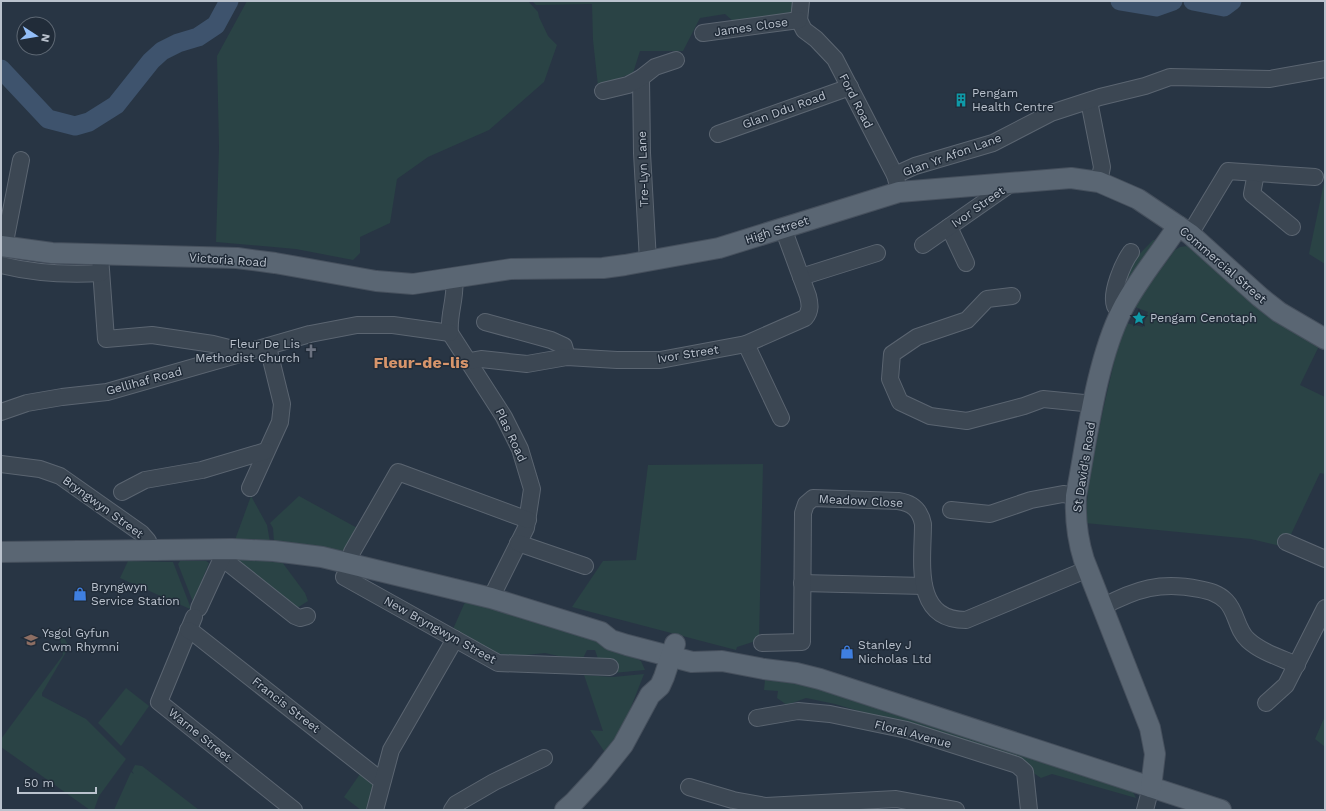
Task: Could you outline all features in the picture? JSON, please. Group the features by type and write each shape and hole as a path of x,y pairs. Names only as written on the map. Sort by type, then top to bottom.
{"main road":[{"name":"High Street","path":"454,277 511,269 603,268 719,248 784,228 897,184 1013,182 1071,178 1099,182"},
{"name":"Commercial Street","path":"1099,182 1138,199 1184,230 1279,312 1325,339"},
{"name":"St David's Road","path":"1151,787 1155,754 1150,728 1102,607 1078,541 1075,524 1076,496 1104,359 1122,311 1132,292 1184,230"},
{"name":"Victoria Road","path":"2,253 52,254 100,264 237,258 275,263 376,281 413,284 454,277"},
{"path":"1,552 148,551 222,553 274,551 322,557 491,598 601,632 614,628 666,649 700,650 722,662 796,673 820,679 1221,810"},
{"path":"565,810 599,775 623,745 650,695 660,686 666,649"}],"street":[{"name":"James Close","path":"703,33 800,11"},
{"name":"Ford Road","path":"800,11 804,30 816,39 836,60 897,184"},
{"path":"603,91 628,85 641,78 654,67 676,60"},
{"name":"Glan Yr Afon Lane","path":"897,184 915,166 993,143 1050,113 1100,97 1145,86 1170,77 1270,79 1325,69"},
{"name":"Tre-Lyn Lane","path":"641,78 642,153 648,261"},
{"name":"Glan Ddu Road","path":"718,134 850,86"},
{"path":"1089,101 1102,166 1099,182"},
{"path":"2,253 21,160"},
{"path":"1184,230 1228,171 1315,177"},
{"path":"1256,173 1252,194 1292,227"},
{"name":"Ivor Street","path":"923,245 1013,182"},
{"path":"949,227 966,263"},
{"name":"Ivor Street","path":"470,361 481,359 527,364 567,357 617,360 660,360 699,354 746,344 805,318 809,314 810,308 808,296 784,228"},
{"path":"1122,311 1115,306 1113,297 1123,262 1131,252"},
{"path":"801,277 877,253"},
{"path":"100,264 106,339 152,335 214,344 246,352"},
{"path":"450,333 449,322 456,287 454,277"},
{"path":"1012,296 987,299 967,320 918,337 892,354 890,379 900,402 930,416 967,421 1024,406 1043,399 1094,404"},
{"path":"485,322 551,340 564,346 567,357"},
{"name":"Gellihaf Road","path":"1,412 27,403 107,392 310,334 357,325 394,325 450,333"},
{"name":"Plas Road","path":"450,333 470,361 504,417 520,449 532,489 526,528 491,598"},
{"path":"746,344 781,418"},
{"path":"250,488 280,422 283,401 268,347"},
{"path":"122,492 145,480 202,470 266,451"},
{"name":"Bryngwyn Street","path":"1,464 40,469 60,476 141,533 148,541 148,551"},
{"path":"352,552 398,472 528,520"},
{"path":"951,510 990,514 1031,500 1063,494 1076,496"},
{"name":"Meadow Close","path":"762,643 802,642 803,513 809,501 817,498 898,501 910,503 915,507 923,524 924,586 928,599 936,612 950,618 966,620 1088,569"},
{"path":"1286,542 1325,559"},
{"path":"518,543 585,566"},
{"path":"194,618 222,553 295,616 300,618 307,616"},
{"name":"New Bryngwyn Street","path":"344,577 498,663 591,660 610,667"},
{"path":"802,583 924,586"},
{"path":"1102,607 1160,585 1182,585 1208,591 1218,594 1230,605 1239,630 1247,639 1255,645 1297,665"},
{"path":"1266,702 1286,685 1325,608"},
{"name":"Francis Street","path":"194,618 195,634 378,778 383,779"},
{"name":"Warne Street","path":"194,618 159,702 294,810"},
{"path":"375,810 391,750 455,639"},
{"name":"Floral Avenue","path":"757,718 798,711 830,714 907,730 1017,765 1025,772 1029,810"},
{"path":"452,810 456,804 494,782 544,758"},
{"path":"689,787 733,800 766,806 896,799 956,810"},
{"path":"1145,810 1151,787"}],"green space":[{"path":"247,1 528,1 538,12 548,36 557,45 544,82 489,130 428,157 397,179 390,223 360,237 360,253 353,260 296,249 216,242 219,147 217,56"},
{"path":"532,1 793,1 792,12 734,22 725,14 700,18 683,51 640,51 633,73 598,86 593,40 592,4 536,5"},
{"path":"1325,178 1325,264 1309,254"},
{"path":"1153,240 1156,240 1117,298 1126,268"},
{"path":"1187,246 1320,344 1300,385 1325,397 1325,474 1320,473 1285,547 1251,539 1085,523 1089,480 1103,410 1118,345 1126,323 1143,327 1148,312 1135,307 1139,299 1175,250 1180,247"},
{"path":"763,464 759,640 737,647 736,650 572,607 603,561 636,560 648,465"},
{"path":"251,496 267,525 270,542 235,540"},
{"path":"299,496 359,529 345,552 274,542 273,528 270,523"},
{"path":"236,559 282,562 305,593 308,601 294,610 237,562"},
{"path":"128,561 173,562 190,609 120,578"},
{"path":"180,561 206,561 209,563 193,602 178,564"},
{"path":"465,602 518,615 618,649 641,661 645,670 613,673 598,659 595,650 587,650 583,658 567,658 545,653 517,656 497,653 453,629"},
{"path":"58,626 69,647 42,693 42,696 86,719 126,759 99,796 94,810 90,810 1,747 1,739 63,655"},
{"path":"644,674 622,730 606,754 590,730 603,731 584,675 613,677"},
{"path":"765,680 795,683 825,689 1132,790 1136,798 1052,774 1041,778 1032,772 872,715 835,704 806,698 787,705 777,698 778,691 764,690"},
{"path":"126,688 149,706 121,746 98,723"},
{"path":"1325,716 1325,747 1315,739"},
{"path":"135,765 142,766 199,810 114,810 131,772 134,774 132,771"},
{"path":"360,774 374,785 366,810 361,810 344,797"}],"waterway":[{"path":"1,69 48,119 75,126 89,122 116,105 151,61 162,51 178,43 198,37 216,25 229,1"},
{"path":"1120,1 1156,7 1173,1"},
{"path":"1193,1 1224,7 1232,1"}],"place":[{"name":"Pengam Health Centre","path":"961,100"},
{"name":"Pengam Cenotaph","path":"1139,318"},
{"name":"Fleur De Lis Methodist Church","path":"311,351"},
{"name":"Bryngwyn Service Station","path":"80,594"},
{"name":"Ysgol Gyfun Cwm Rhymni","path":"31,640"},
{"name":"Stanley J Nicholas Ltd","path":"847,652"}],"district":[{"name":"Fleur-de-lis","path":"421,362"}]}
